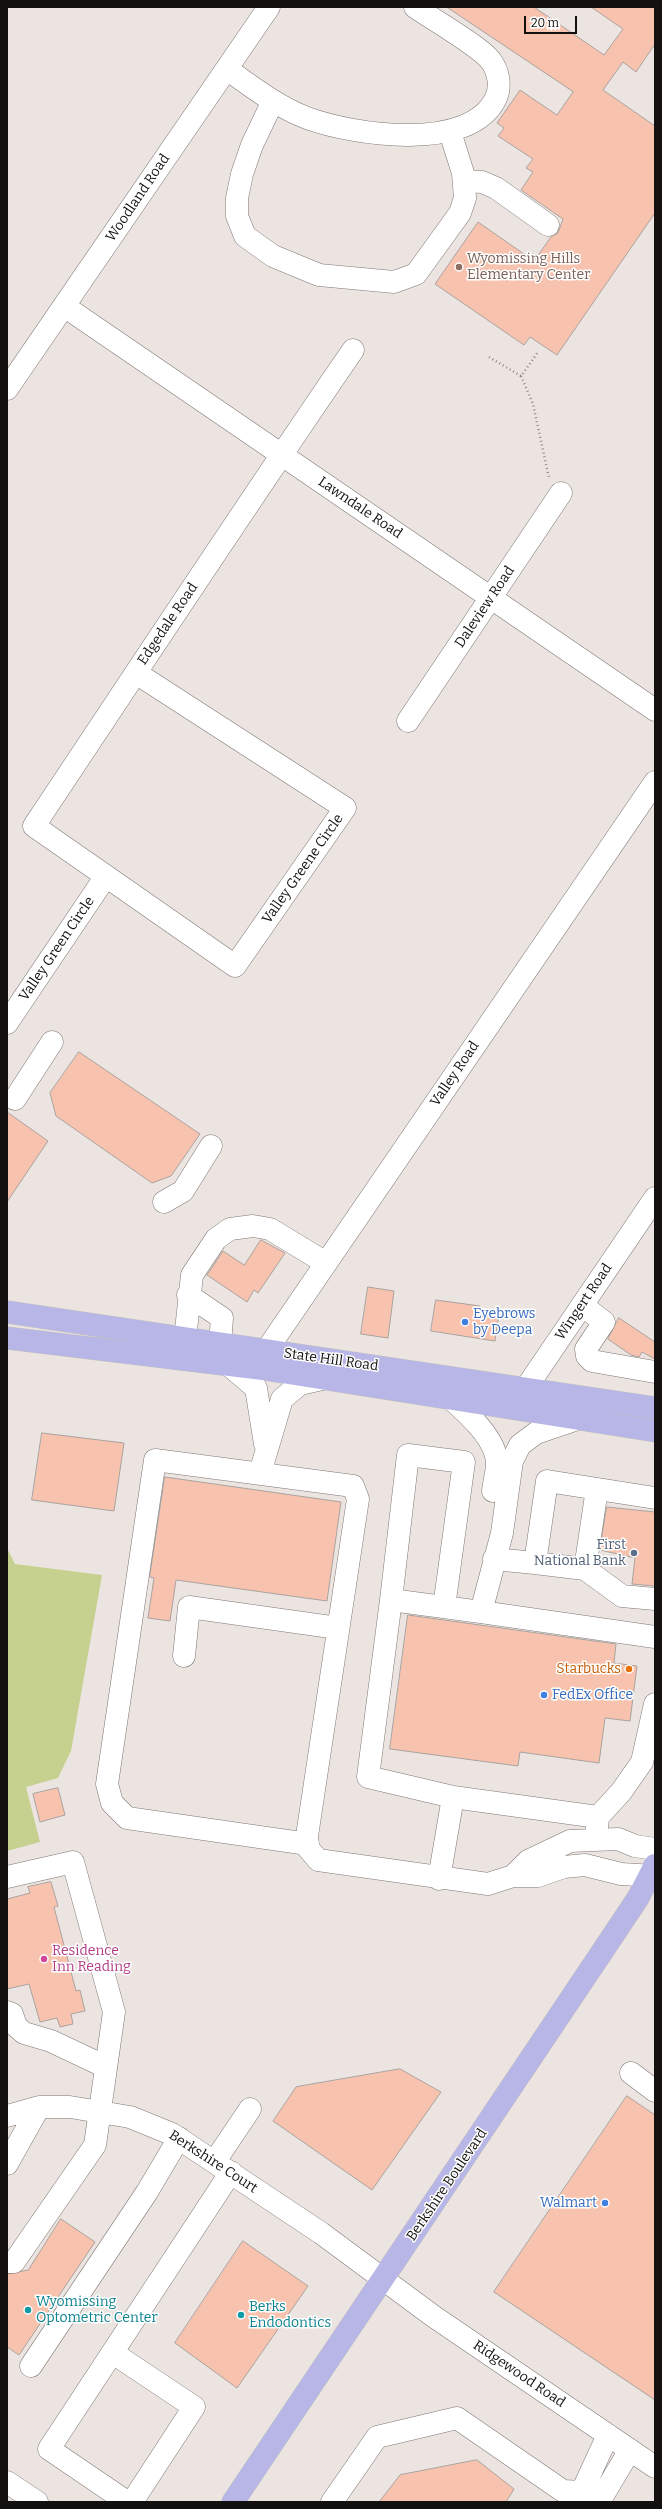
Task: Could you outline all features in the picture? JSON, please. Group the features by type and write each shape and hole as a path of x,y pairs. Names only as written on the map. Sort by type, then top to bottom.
{"main road":[{"name":"State Hill Road","path":"7,1312 220,1344 322,1379 517,1407 655,1430"},
{"name":"State Hill Road","path":"7,1338 230,1366 264,1360 526,1388 655,1408"},
{"name":"Berkshire Boulevard","path":"233,2502 384,2279 653,1873"}],"street":[{"name":"Woodland Road","path":"7,389 269,7"},
{"path":"227,69 273,101 306,118 349,129 390,133 450,132 479,118 492,107 499,92 498,74 491,61 479,51 414,7"},
{"path":"273,101 252,145 236,198 237,216 245,236 273,256 319,275 394,282 416,274 460,213 465,198 464,181 459,154 450,132"},
{"path":"464,181 482,182 496,188 548,225"},
{"name":"Lawndale Road","path":"64,306 655,710"},
{"name":"Edgedale Road","path":"106,876 34,826 281,454 353,350"},
{"name":"Daleview Road","path":"408,721 491,598 555,488"},
{"name":"Valley Greene Circle","path":"106,876 235,966 345,808 136,673"},
{"name":"Valley Road","path":"264,1360 326,1263 655,782"},
{"name":"Valley Green Circle","path":"7,1023 106,876"},
{"path":"14,1099 52,1042"},
{"path":"164,1202 183,1191 211,1146"},
{"name":"Wingert Road","path":"517,1407 526,1388 655,1198"},
{"path":"185,1339 188,1295 192,1275 216,1239 230,1229 253,1226 270,1228 326,1263"},
{"path":"188,1295 222,1318 220,1344"},
{"path":"582,1305 604,1322 586,1349 587,1356 592,1361 655,1372"},
{"path":"230,1366 256,1388 265,1449"},
{"path":"260,1472 265,1449 282,1399 300,1384 322,1379"},
{"path":"450,1398 474,1420 493,1448 497,1462 487,1531 494,1559"},
{"path":"481,1612 502,1533 512,1461 520,1445 536,1433 580,1418"},
{"path":"444,1607 464,1462 408,1455 392,1600 368,1777 453,1797 598,1817"},
{"path":"308,1844 127,1818 112,1803 107,1784 155,1460 260,1472 353,1486 358,1499 307,1836 308,1844 318,1860 439,1879 488,1884 513,1876 538,1876 564,1866 585,1865 621,1874 653,1873"},
{"path":"536,1563 547,1481 655,1498"},
{"path":"585,1569 596,1489"},
{"path":"494,1559 585,1569 622,1596 655,1599"},
{"path":"392,1600 655,1637"},
{"path":"184,1656 190,1607 338,1628"},
{"path":"596,1839 598,1817 621,1792 642,1762 655,1704"},
{"path":"439,1879 453,1797"},
{"path":"513,1876 528,1861 570,1841 618,1839 635,1846 655,1849"},
{"path":"7,1877 73,1862 114,2006 95,2145 14,2262 7,2262"},
{"path":"7,2012 12,2014 16,2026 24,2033 51,2041 106,2067"},
{"path":"631,2074 655,2091"},
{"name":"Berkshire Court","path":"18,2109 70,2107 100,2111 150,2124 179,2138 223,2167 322,2233 384,2279"},
{"path":"7,2164 18,2109"},
{"path":"128,2502 49,2449 113,2352 223,2167 250,2109"},
{"path":"31,2366 147,2192 179,2138"},
{"name":"Ridgewood Road","path":"384,2279 433,2316 655,2467"},
{"path":"113,2352 194,2407 132,2502"},
{"path":"332,2502 377,2437 457,2418 578,2498"},
{"path":"578,2498 608,2435"},
{"path":"578,2498 630,2450"}],"path":[{"path":"521,376 538,352"},
{"path":"489,357 521,376 533,404 555,488"}],"green space":[{"path":"7,1548 15,1564 102,1575 71,1751 58,1778 26,1787 40,1842 7,1851"}],"building":[{"path":"447,7 534,7 604,55 623,29 591,7 655,7 655,44 636,72 623,62 603,90 655,126 655,213 557,355 530,337 524,345 435,284 478,222 534,261 551,237 558,233 563,219 521,190 533,172 526,168 533,159 498,136 504,128 497,123 520,90 557,115 573,92"},
{"path":"79,1052 200,1134 171,1176 152,1183 56,1116 50,1093"},
{"path":"7,1112 48,1141 7,1202"},
{"path":"261,1240 285,1253 258,1293 254,1290 247,1302 207,1275 223,1251 244,1265"},
{"path":"368,1287 394,1291 388,1338 361,1334"},
{"name":"Eyebrows by Deepa","path":"436,1300 480,1306 479,1310 499,1313 495,1341 431,1331"},
{"path":"619,1318 655,1342 655,1359 642,1352 639,1357 631,1355 608,1339"},
{"path":"42,1433 124,1443 114,1511 32,1500"},
{"path":"165,1477 341,1502 327,1601 176,1580 170,1621 148,1618 154,1578 150,1577"},
{"name":"First National Bank","path":"607,1507 655,1512 655,1586 632,1584 635,1558 600,1550"},
{"path":"408,1615 616,1644 614,1663 637,1666 630,1721 605,1718 599,1763 520,1752 518,1766 390,1749"},
{"path":"58,1788 65,1815 40,1822 33,1794"},
{"name":"Residence Inn Reading","path":"51,1882 58,1906 54,1907 76,1991 80,1990 85,2011 71,2014 73,2024 60,2027 57,2018 40,2022 29,1984 7,1989 7,1899 30,1893 28,1887"},
{"path":"400,2069 441,2092 372,2190 273,2121 296,2087"},
{"name":"Walmart","path":"627,2096 655,2115 655,2400 494,2292"},
{"name":"Wyomissing Optometric Center","path":"61,2219 95,2242 19,2355 7,2347 7,2274 28,2270"},
{"name":"Berks Endodontics","path":"243,2241 308,2286 237,2388 175,2343"},
{"path":"477,2460 514,2489 506,2502 379,2502 400,2475"}],"place":[{"name":"Wyomissing Hills Elementary Center","path":"459,267"},
{"name":"Eyebrows by Deepa","path":"465,1322"},
{"name":"First National Bank","path":"634,1553"},
{"name":"Starbucks","path":"629,1669"},
{"name":"FedEx Office","path":"544,1695"},
{"name":"Residence Inn Reading","path":"44,1959"},
{"name":"Walmart","path":"605,2203"},
{"name":"Wyomissing Optometric Center","path":"28,2310"},
{"name":"Berks Endodontics","path":"241,2315"}]}
